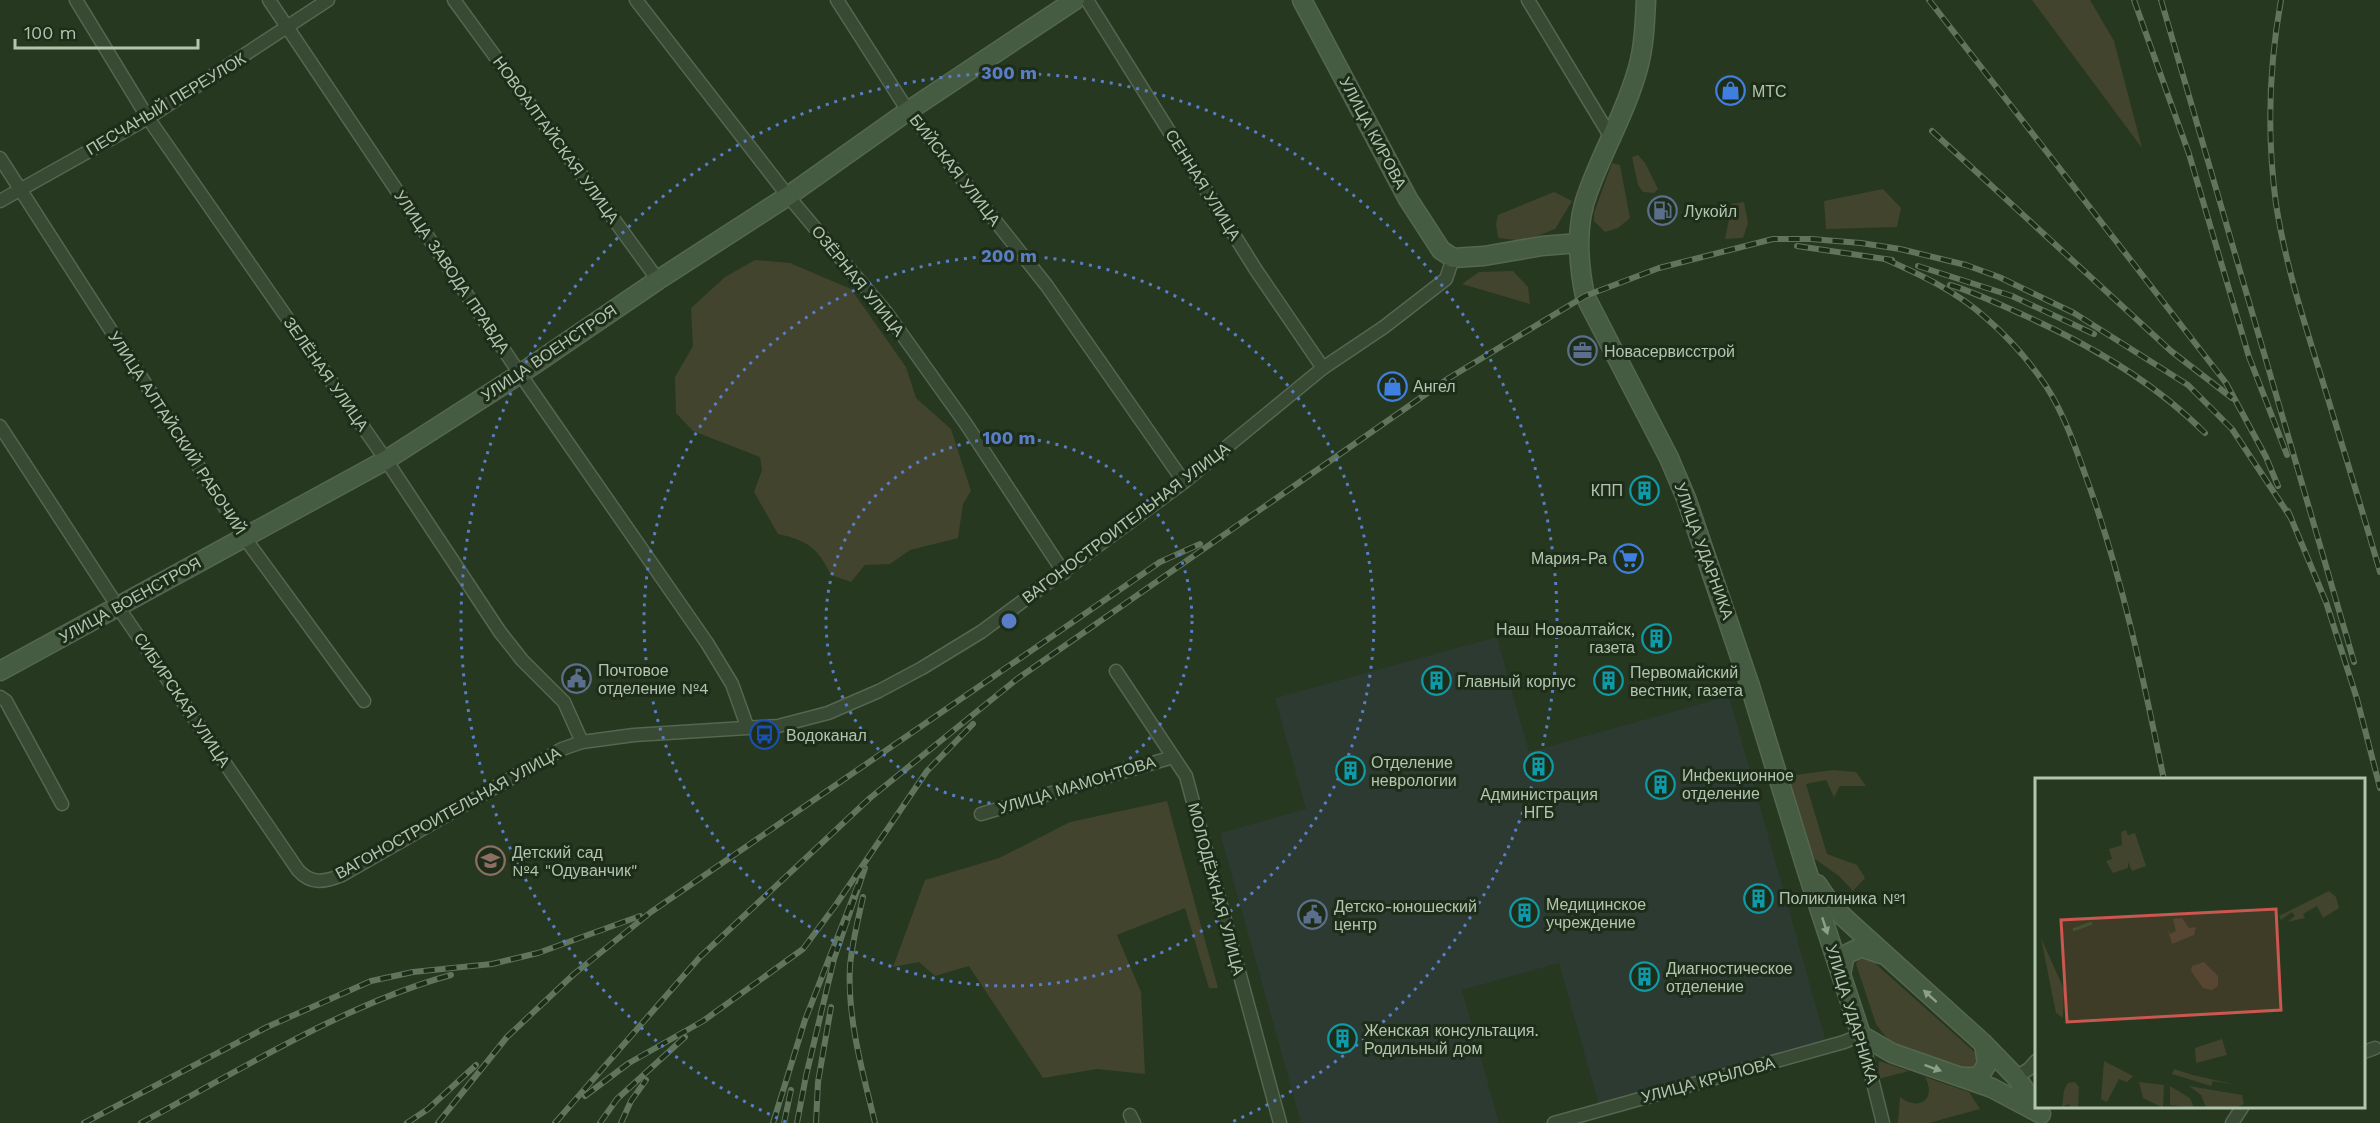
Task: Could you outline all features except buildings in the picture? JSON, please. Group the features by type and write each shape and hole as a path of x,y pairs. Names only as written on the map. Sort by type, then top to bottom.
{"street":[{"name":"ЗЕЛЁНАЯ УЛИЦА","path":"76,0 148,118 386,460 500,633 522,660 564,702 582,742"},
{"name":"УЛИЦА ЗАВОДА ПРАВДА","path":"269,0 520,374 707,643 732,684 747,726"},
{"name":"ПЕСЧАНЫЙ ПЕРЕУЛОК","path":"0,201 148,118 328,0"},
{"name":"НОВОАЛТАЙСКАЯ УЛИЦА","path":"454,0 658,280"},
{"name":"ОЗЁРНАЯ УЛИЦА","path":"636,0 788,196 886,312 966,423 1064,573"},
{"name":"БИЙСКАЯ УЛИЦА","path":"837,0 908,111 1047,286 1184,482"},
{"name":"УЛИЦА ВОЕНСТРОЯ","path":"0,671 386,460 788,196 908,111 1075,0"},
{"name":"СЕННАЯ УЛИЦА","path":"1087,0 1256,270 1323,368"},
{"name":"УЛИЦА КИРОВА","path":"1302,0 1408,199 1441,250 1453,258"},
{"path":"1528,0 1612,140"},
{"name":"УЛИЦА УДАРНИКА","path":"1646,0 1646,22 1639,67 1612,140 1587,194 1579,243 1580,270 1586,296 1669,459 1713,572 1861,1035 1883,1123"},
{"name":"УЛИЦА АЛТАЙСКИЙ РАБОЧИЙ","path":"0,158 244,537 363,701"},
{"path":"1453,258 1579,243"},
{"name":"ВАГОНОСТРОИТЕЛЬНАЯ УЛИЦА","path":"309,880 323,881 342,874 562,748 582,742 634,735 747,726 778,726 828,713 879,691 981,632 1064,573 1184,482 1323,368 1384,327 1446,279 1453,258"},
{"name":"СИБИРСКАЯ УЛИЦА","path":"0,426 118,607 297,870 309,880"},
{"name":"МОЛОДЁЖНАЯ УЛИЦА","path":"1116,671 1186,777 1280,1123"},
{"path":"0,697 6,701 62,804"},
{"name":"УЛИЦА МАМОНТОВА","path":"981,814 1173,757"},
{"name":"УЛИЦА УДАРНИКА","path":"1807,870 1832,906 1979,1039 2016,1077 2035,1104"},
{"path":"1841,974 1845,955 1861,947 1883,954"},
{"path":"1861,1035 1892,1053 1992,1088 2041,1112"},
{"name":"УЛИЦА КРЫЛОВА","path":"1554,1123 1844,1042 1861,1035"},
{"path":"1959,1077 1978,1077 1987,1064 1979,1039"},
{"path":"2016,1077 2035,1063"},
{"path":"2232,1123 2242,1108"}],"shaded area":[{"path":"2032,0 2090,0 2114,41 2142,148"},
{"path":"1638,155 1645,163 1658,189 1654,193 1643,192 1638,185 1632,157"},
{"path":"1612,163 1620,165 1630,218 1618,228 1605,232 1594,221 1594,213"},
{"path":"1883,189 1901,208 1897,227 1826,229 1824,201"},
{"path":"1554,192 1572,201 1555,229 1525,241 1498,238 1496,224 1498,215"},
{"path":"1744,202 1748,223 1743,238 1725,239 1732,204"},
{"path":"755,260 790,263 851,289 906,367 916,398 951,429 971,491 963,504 958,538 910,550 890,564 865,565 851,582 831,575 821,558 810,547 797,539 778,534 754,492 762,470 760,457 693,431 676,413 675,377 693,346 691,308 725,277"},
{"path":"1513,271 1528,287 1530,304 1462,284 1479,272"},
{"path":"1497,637 1529,752 1729,696 1826,1042 1599,1105 1559,963 1462,990 1499,1123 1301,1123 1220,833 1306,809 1275,698"},
{"path":"1833,770 1856,772 1866,786 1840,786 1834,797 1826,780 1806,784 1827,854 1857,865 1865,878 1853,891 1839,876 1812,857 1788,776"},
{"path":"1167,801 1218,988 1209,988 1185,908 1117,935 1141,992 1145,1074 1097,1069 1043,1078 969,966 935,976 919,962 893,967 925,880 999,858 1070,822"},
{"path":"1859,958 1869,958 1979,1056 1978,1067 1970,1073 1896,1047 1876,1024 1856,964"},
{"path":"1879,1061 1909,1071 1878,1079"},
{"path":"1925,1077 1969,1092 1980,1109 1929,1123 1898,1123 1900,1097 1919,1103 1927,1097 1929,1092"}],"railway":[{"path":"1929,0 2226,383 2266,457 2278,486"},
{"path":"2134,0 2189,154 2249,357 2287,455"},
{"path":"2161,0 2354,662"},
{"path":"2281,0 2274,50 2270,127 2276,204 2295,290 2380,572"},
{"path":"1932,131 2171,351 2232,398"},
{"path":"555,1123 700,957 870,798 1017,679 1449,378 1585,296 1659,268 1773,239 1811,239 1900,249 1966,265 1999,277 2074,313 2188,385 2232,429 2291,518"},
{"path":"1797,246 1892,260"},
{"path":"1885,259 1938,284 1975,308 2018,350 2040,377 2064,419 2099,514 2121,589 2140,665 2164,778"},
{"path":"1918,266 2012,296 2094,334"},
{"path":"1950,285 2019,313 2094,350 2163,396 2205,433"},
{"path":"2288,511 2326,602 2357,699 2380,788"},
{"path":"438,1123 507,1037 574,974 651,912 1160,562 1200,544"},
{"path":"585,1096 629,1063 703,1021 803,949 927,771 973,724"},
{"path":"797,1123 834,959 865,868"},
{"path":"773,1123 805,1020 861,877"},
{"path":"863,897 850,966 851,1006 857,1046 875,1123"},
{"path":"84,1123 267,1027 371,981 413,972 492,964 538,953 640,916"},
{"path":"141,1123 332,1021 372,1003 451,975"},
{"path":"816,1123 818,1082 831,1007"},
{"path":"600,1123 617,1099 685,1037"},
{"path":"407,1123 428,1109 476,1065"},
{"path":"621,1123 631,1101 646,1080"},
{"path":"784,1123 791,1090"}],"place":[{"name":"МТС","path":"1731,91"},
{"name":"Лукойл","path":"1663,211"},
{"name":"Новасервисстрой","path":"1583,351"},
{"name":"Ангел","path":"1392,386"},
{"name":"КПП","path":"1644,490"},
{"name":"Мария-Ра","path":"1628,558"},
{"name":"Наш Новоалтайск, газета","path":"1656,638"},
{"name":"Почтовое отделение №4","path":"577,679"},
{"name":"Главный корпус","path":"1436,681"},
{"name":"Первомайский вестник, газета","path":"1609,681"},
{"name":"Водоканал","path":"765,735"},
{"name":"Администрация НГБ","path":"1539,766"},
{"name":"Отделение неврологии","path":"1350,771"},
{"name":"Инфекционное отделение","path":"1661,784"},
{"name":"Детский сад №4 \"Одуванчик\"","path":"491,861"},
{"name":"Поликлиника №1","path":"1758,898"},
{"name":"Медицинское учреждение","path":"1525,913"},
{"name":"Детско-юношеский центр","path":"1313,915"},
{"name":"Диагностическое отделение","path":"1645,977"},
{"name":"Женская консультация. Родильный дом","path":"1343,1039"}]}
